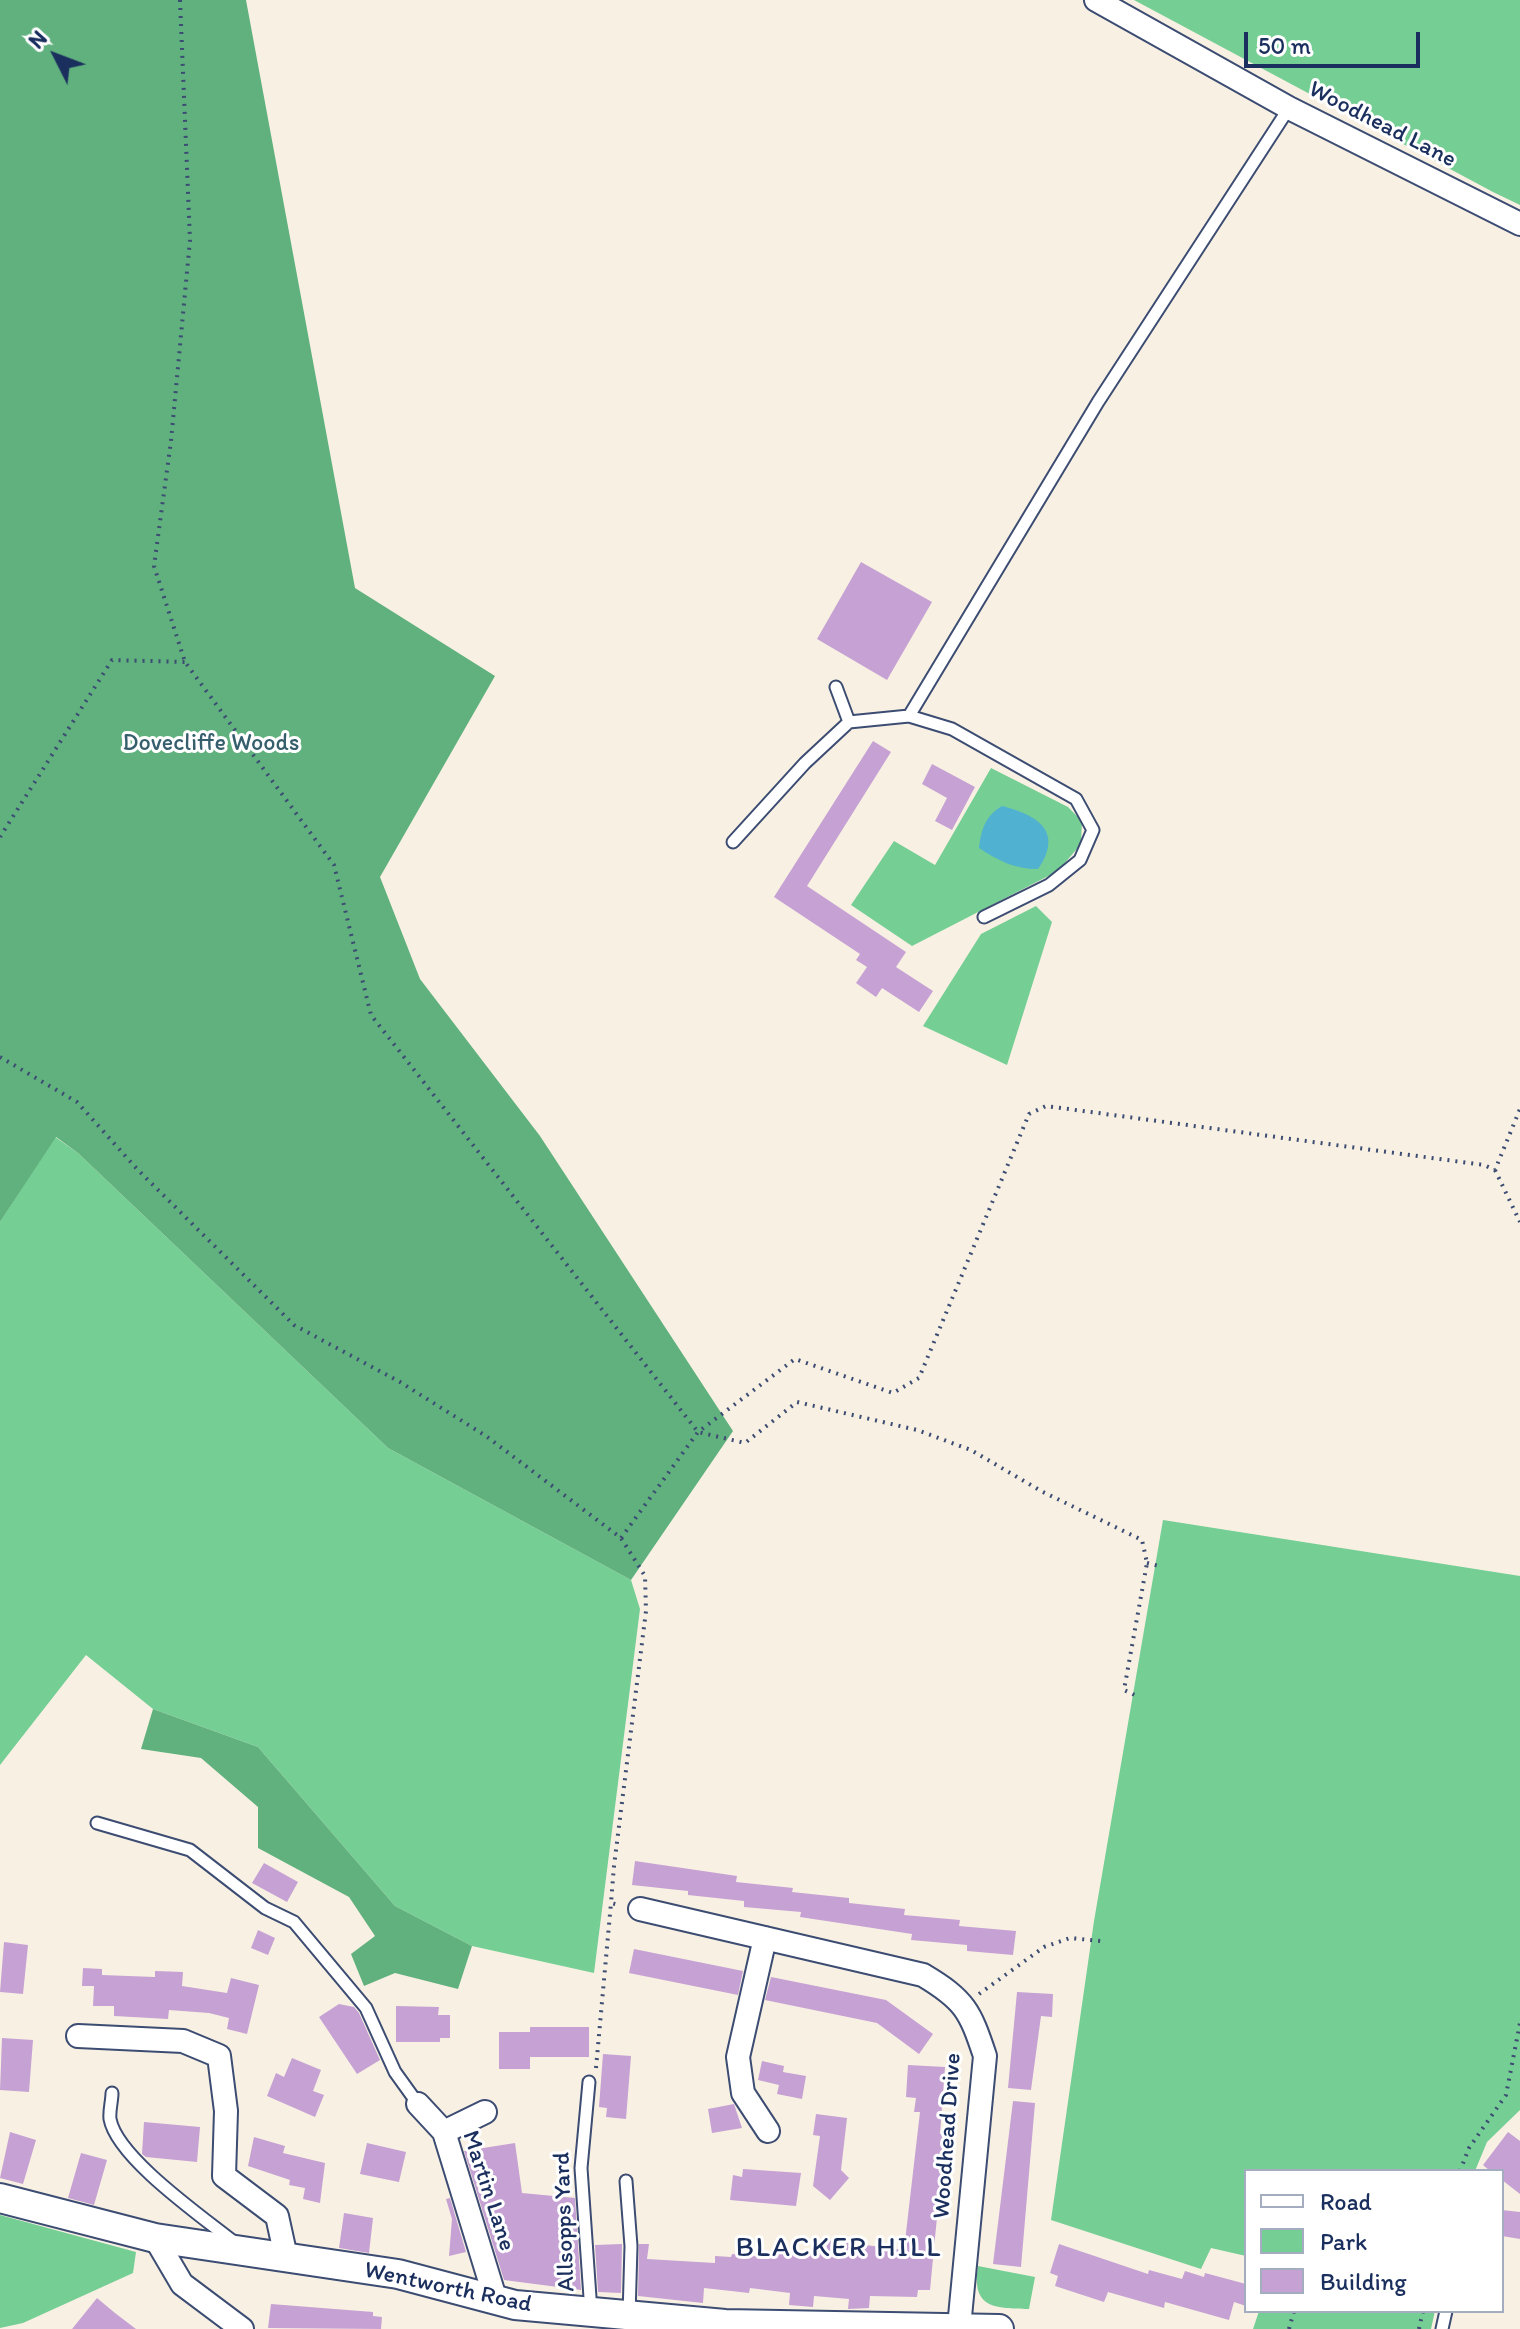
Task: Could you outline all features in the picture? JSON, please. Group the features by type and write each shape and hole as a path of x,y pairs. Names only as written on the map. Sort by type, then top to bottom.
{"street":[{"name":"Woodhead Lane","path":"1096,0 1289,108 1520,224"},
{"name":"Woodhead Drive","path":"640,1909 923,1975 956,1994 972,2014 985,2056 959,2327"},
{"path":"765,1938 738,2057 743,2093 768,2131"},
{"path":"78,2036 183,2041 219,2056 226,2111 224,2176 277,2216 286,2257"},
{"name":"Martin Lane","path":"418,2104 444,2132 496,2301"},
{"path":"444,2132 485,2112"},
{"name":"Wentworth Road","path":"0,2198 155,2238 398,2274 496,2301 591,2313 725,2324 999,2329"},
{"path":"155,2238 182,2284 242,2329"}],"lane":[{"path":"909,716 1098,402 1289,108"},
{"path":"836,687 849,722"},
{"path":"733,842 805,763 849,722 909,716 952,729 1076,799 1093,830 1080,860 1070,869 1049,885 984,917"},
{"path":"97,1823 190,1850 265,1908 294,1922 366,2008 395,2072 418,2104"},
{"name":"Allsopps Yard","path":"589,2082 581,2168 591,2313"},
{"path":"112,2093 110,2120 122,2141 155,2180 242,2249"},
{"path":"626,2181 631,2246 629,2316"}],"path":[{"path":"180,0 190,240 171,441 154,566 185,662 334,865 371,1015 698,1432 745,1443 797,1402 917,1430 971,1450 1041,1491 1142,1540 1147,1563 1124,1690 1139,1697"},
{"path":"0,837 112,660 185,662"},
{"path":"0,1057 77,1102 137,1169 294,1325 400,1382 486,1436 621,1538 645,1576 646,1611 611,1903 600,2028"},
{"path":"621,1538 698,1432 795,1359 893,1393 919,1378 1029,1114 1046,1106 1484,1165 1495,1170 1520,1222"},
{"path":"1495,1170 1520,1109"},
{"path":"1147,1563 1159,1566"},
{"path":"611,1903 640,1909"},
{"path":"964,2004 1044,1947 1070,1938 1101,1941"},
{"path":"1461,2169 1469,2148 1506,2095 1520,2023"}],"green space":[{"name":"Dovecliffe Woods","path":"0,0 246,0 355,588 495,676 380,877 420,979 540,1136 733,1431 631,1580 388,1448 78,1153 56,1137 0,1222"},
{"path":"1134,0 1520,0 1520,205 1493,192"},
{"path":"991,768 1068,807 1082,821 1081,844 1058,871 912,946 851,905 894,841 935,865"},
{"path":"1036,906 1052,922 1007,1065 923,1026 981,934"},
{"path":"55,1137 78,1153 388,1448 631,1580 640,1609 594,1973 472,1946 395,1906 258,1747 153,1709 86,1655 0,1765 0,1222"},
{"path":"1163,1520 1520,1576 1520,2110 1487,2142 1476,2169 1244,2169 1244,2256 1211,2248 1201,2269 1051,2220 1094,1921"},
{"path":"153,1709 258,1747 395,1906 472,1946 458,1989 395,1973 364,1986 351,1954 375,1936 349,1897 258,1848 258,1807 201,1758 141,1749"},
{"path":"0,2215 136,2252 133,2273 23,2323 0,2328"},
{"path":"978,2266 1035,2277 1029,2309 996,2306 982,2298 978,2291"},
{"path":"1258,2313 1435,2313 1431,2329 1253,2329"}],"water":[{"path":"1002,806 1026,814 1043,827 1048,844 1038,869 1021,868 979,848 985,824"}],"building":[{"path":"861,562 932,602 887,680 817,639"},
{"path":"873,741 891,752 807,886 906,952 896,967 933,991 919,1012 882,988 876,997 856,983 867,967 856,960 860,954 774,897"},
{"path":"932,764 975,787 952,830 935,821 947,798 922,784"},
{"path":"635,1861 737,1876 736,1882 849,1898 849,1903 905,1909 904,1915 960,1920 959,1926 1016,1931 1013,1955 967,1951 967,1945 911,1940 912,1934 800,1917 801,1912 744,1907 744,1901 632,1885"},
{"path":"264,1863 298,1882 287,1902 252,1883"},
{"path":"258,1930 275,1938 268,1955 251,1948"},
{"path":"4,1942 28,1945 23,1994 0,1992"},
{"path":"634,1949 743,1971 738,1995 629,1973"},
{"path":"83,1968 102,1969 102,1975 155,1977 155,1971 183,1972 182,1986 227,1993 231,1978 259,1985 247,2034 227,2029 229,2018 209,2013 169,2010 168,2019 114,2016 114,2006 93,2006 94,1986 82,1986"},
{"path":"771,1977 886,2000 933,2034 919,2054 877,2023 765,2000"},
{"path":"1017,1992 1053,1994 1052,2017 1041,2016 1031,2090 1008,2088"},
{"path":"339,2004 354,2007 359,2013 380,2060 357,2074 319,2017"},
{"path":"396,2006 439,2007 438,2015 450,2015 450,2038 440,2038 440,2042 396,2042"},
{"path":"530,2027 589,2027 589,2057 530,2057 530,2069 499,2069 499,2032 530,2032"},
{"path":"2,2038 33,2040 29,2092 0,2090"},
{"path":"603,2054 631,2056 626,2119 606,2117 607,2108 599,2107"},
{"path":"292,2058 321,2070 313,2091 324,2095 315,2117 267,2096 276,2073 284,2077"},
{"path":"762,2061 784,2066 783,2072 806,2076 802,2099 777,2094 779,2085 758,2080"},
{"path":"908,2065 945,2067 940,2134 945,2134 930,2290 918,2290 917,2297 870,2296 869,2308 848,2309 849,2299 814,2296 813,2307 789,2305 790,2293 750,2288 749,2293 704,2288 703,2303 638,2296 639,2244 649,2244 647,2259 715,2263 715,2256 731,2257 732,2254 773,2258 775,2248 826,2254 827,2240 904,2250 920,2112 914,2112 916,2098 906,2097"},
{"path":"1013,2101 1035,2103 1021,2267 993,2264"},
{"path":"734,2104 742,2128 712,2133 708,2109"},
{"path":"816,2114 847,2118 841,2170 849,2178 830,2200 813,2186 820,2136 813,2135"},
{"path":"144,2122 200,2127 197,2162 142,2154"},
{"path":"10,2132 36,2140 23,2184 0,2178"},
{"path":"1508,2132 1520,2141 1520,2194 1504,2182 1504,2169 1488,2169 1483,2165"},
{"path":"254,2137 285,2146 283,2153 325,2163 320,2203 303,2199 305,2188 289,2185 290,2180 248,2166"},
{"path":"367,2143 406,2152 399,2182 360,2174"},
{"path":"515,2143 522,2193 575,2198 581,2290 504,2280 464,2151"},
{"path":"81,2153 107,2160 94,2205 68,2198"},
{"path":"743,2169 801,2173 796,2206 730,2200 733,2175 742,2177"},
{"path":"450,2198 466,2252 449,2256 452,2219 446,2199"},
{"path":"1504,2210 1520,2212 1520,2239 1504,2236"},
{"path":"344,2213 373,2218 369,2253 339,2248"},
{"path":"622,2244 621,2293 598,2292 595,2245"},
{"path":"1059,2244 1148,2274 1149,2270 1182,2279 1185,2271 1244,2283 1244,2305 1234,2302 1229,2320 1165,2302 1164,2308 1108,2292 1104,2302 1055,2286 1058,2276 1050,2273"},
{"path":"97,2298 115,2313 136,2329 72,2329"},
{"path":"271,2304 373,2312 373,2316 382,2317 381,2329 268,2328"}],"district":[{"name":"BLACKER HILL","path":"839,2249"}]}
